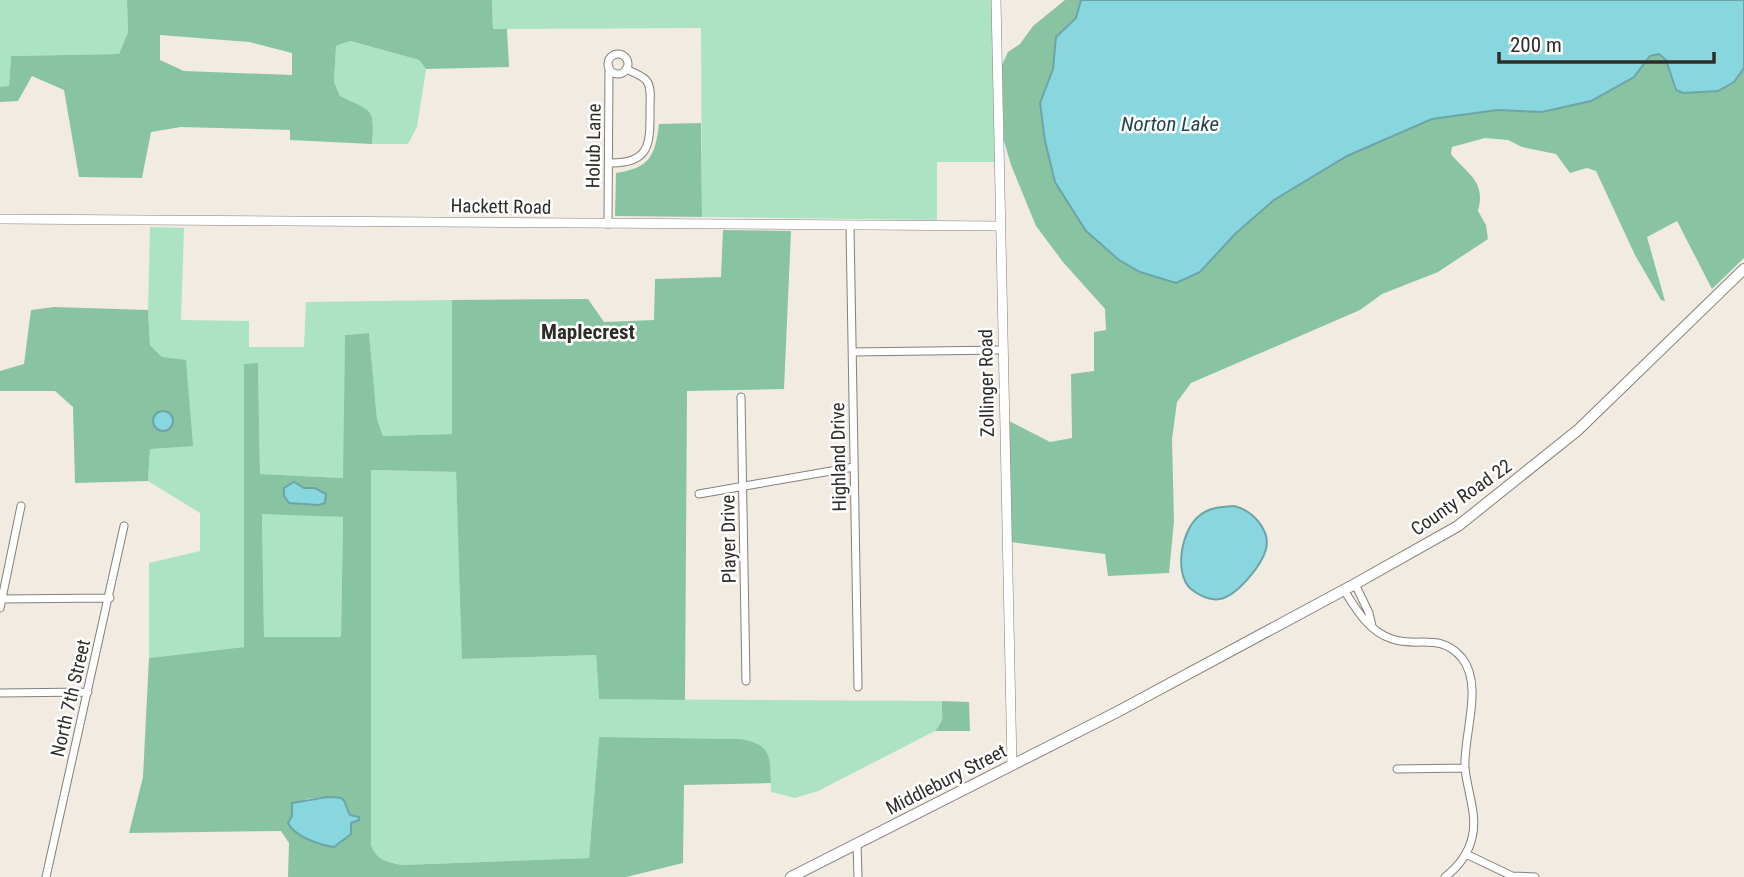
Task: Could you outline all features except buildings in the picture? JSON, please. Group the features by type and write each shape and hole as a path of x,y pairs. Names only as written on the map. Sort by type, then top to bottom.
{"main road":[{"name":"County Road 22","path":"1117,712 1458,526 1533,467 1632,379 1744,269"},
{"name":"Middlebury Street","path":"791,877 1117,712"}],"street":[{"name":"Zollinger Road","path":"996,0 1012,765"},
{"path":"618,54 626,58 626,69 616,74 609,67 610,58 618,54"},
{"name":"Holub Lane","path":"608,224 609,67"},
{"path":"608,163 630,162 650,141 650,89 646,80 626,69"},
{"name":"Hackett Road","path":"0,219 1001,226"},
{"name":"Highland Drive","path":"850,226 858,687"},
{"path":"853,352 1003,350"},
{"name":"Player Drive","path":"741,397 746,681"},
{"path":"699,494 854,467"},
{"path":"0,608 21,506"},
{"name":"North 7th Street","path":"46,877 124,526"},
{"path":"1349,587 1361,618 1391,639 1440,642 1456,652 1466,665 1473,691 1465,768 1474,827 1466,854 1445,877"},
{"path":"1,599 110,598"},
{"path":"0,693 88,692"},
{"path":"1397,769 1465,768"},
{"path":"858,843 858,877"},
{"path":"1466,854 1512,876 1535,877"}],"green space":[{"path":"0,0 127,0 128,32 119,54 11,56 9,87 0,87"},
{"path":"127,0 492,0 493,29 507,29 509,67 426,69 419,60 350,41 336,46 334,82 340,96 365,108 372,116 372,144 290,140 290,130 181,127 151,132 142,178 79,177 64,90 32,76 18,101 0,102 0,87 9,86 11,56 119,54 128,32","holes":["160,35 249,42 292,53 292,75 184,71 160,60"]},
{"path":"492,0 996,0 996,162 937,162 937,220 702,217 701,28 493,29"},
{"path":"1065,0 1081,0 1076,18 1057,37 1053,69 1040,103 1045,142 1055,182 1086,231 1119,260 1140,272 1200,272 1235,234 1274,200 1347,156 1432,119 1497,110 1542,112 1634,77 1650,55 1659,54 1666,60 1675,90 1734,82 1744,68 1744,258 1712,289 1677,221 1647,237 1665,301 1661,300 1635,255 1596,171 1587,168 1570,173 1556,154 1522,147 1508,140 1485,138 1452,147 1451,154 1478,186 1478,211 1486,225 1488,239 1438,272 1382,294 1360,310 1191,383 1177,402 1172,439 1174,521 1169,573 1108,576 1105,554 1011,542 1009,421 1050,442 1072,438 1071,374 1094,371 1094,332 1106,330 1105,309 1063,262 1036,226 1004,141 1002,65 1008,52 1020,44 1033,26"},
{"path":"349,41 419,60 426,69 417,127 408,144 372,144 372,116 365,108 340,96 334,82 336,46"},
{"path":"701,123 702,217 615,216 616,173 636,168 649,159 659,124"},
{"path":"150,227 184,228 181,320 249,321 249,347 304,347 306,302 452,300 452,434 383,436 377,419 369,333 345,335 344,478 260,474 258,364 244,364 244,647 149,658 149,563 200,551 200,513 148,481 150,448 193,445 162,357 150,345"},
{"path":"723,230 791,231 784,389 687,391 685,700 599,699 596,655 462,659 456,472 371,470 371,845 383,860 402,865 589,858 599,737 750,741 758,744 767,753 771,783 684,785 683,863 626,877 288,877 289,843 281,831 129,833 143,777 149,658 244,647 244,364 258,363 260,474 343,478 345,335 369,333 377,419 383,436 452,434 452,300 588,299 604,322 654,320 655,279 721,277","holes":["300,485 304,488 315,488 319,505 297,504","262,514 343,517 341,637 264,637","334,797 344,800 351,815 359,817 351,823 351,834 341,841 320,845 296,831 288,823 306,799"]},
{"path":"54,307 148,310 150,345 162,357 186,360 193,446 150,449 148,481 75,483 73,407 55,391 0,391 0,371 24,364 31,310"},
{"path":"370,470 456,472 463,659 596,655 599,699 942,701 941,723 935,731 818,791 795,798 771,792 768,756 751,742 740,739 599,737 589,858 402,865 387,861 376,854 371,845"},
{"path":"262,513 343,517 341,637 264,637"},
{"path":"942,701 969,702 970,731 935,731 942,720"}],"water":[{"name":"Norton Lake","path":"1081,0 1744,0 1744,68 1734,82 1718,91 1683,93 1676,90 1666,60 1659,54 1650,56 1634,77 1591,101 1542,112 1497,110 1432,119 1347,156 1274,200 1235,234 1200,272 1176,283 1140,272 1119,260 1086,231 1055,182 1045,141 1040,103 1053,69 1056,37 1076,18"},
{"path":"163,411 170,414 173,421 170,428 163,431 156,428 153,421 156,414"},
{"path":"294,482 304,488 315,488 326,494 325,503 289,503 284,496 284,488"},
{"path":"1234,506 1259,522 1266,535 1266,549 1254,571 1234,592 1220,599 1208,598 1191,589 1185,582 1181,562 1184,541 1193,522 1203,513"},
{"path":"327,797 341,798 350,815 359,817 359,820 351,823 351,834 334,847 302,836 288,823 292,816 292,803"}],"district":[{"name":"Maplecrest","path":"588,332"}]}
